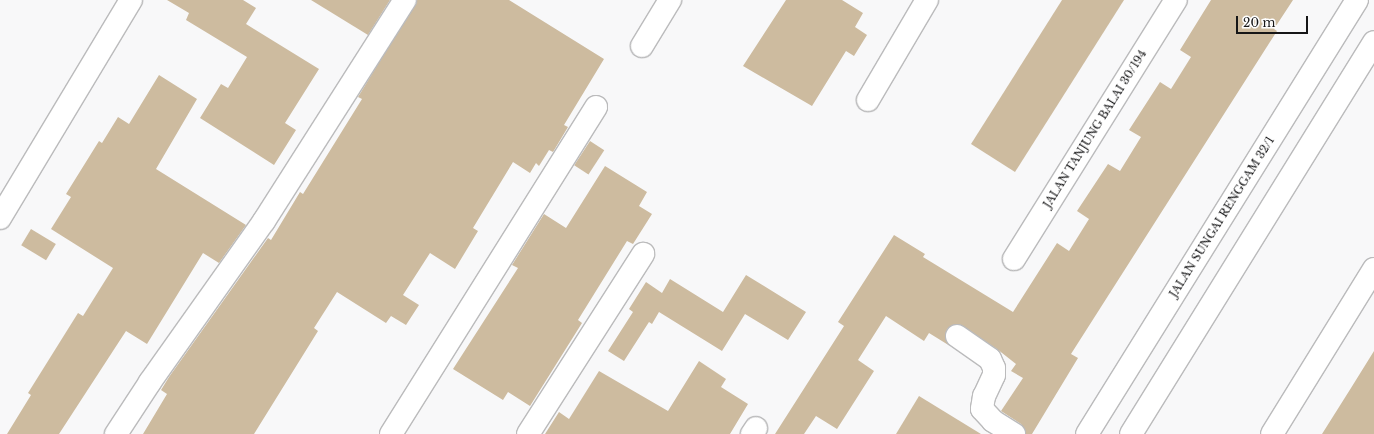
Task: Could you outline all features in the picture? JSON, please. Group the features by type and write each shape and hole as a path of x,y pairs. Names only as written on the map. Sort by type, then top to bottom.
{"street":[{"path":"0,218 131,0"},
{"path":"116,434 150,382 264,220 405,0"},
{"path":"642,46 670,0"},
{"path":"868,100 927,0"},
{"name":"JALAN TANJUNG BALAI 30/194","path":"1014,259 1176,0"},
{"name":"JALAN SUNGAI RENGGAM 32/1","path":"1087,434 1352,5"},
{"path":"1131,434 1374,42"},
{"path":"391,434 489,281 596,107"},
{"path":"528,434 643,254"},
{"path":"1272,434 1374,269"},
{"path":"957,336 990,359 994,375 984,396 982,409 993,421 1014,434"}],"building":[{"path":"167,0 243,0 256,8 246,24 319,69 285,123 296,130 274,165 200,118 221,84 228,88 247,57 186,20 189,13"},
{"path":"311,0 390,0 368,35"},
{"path":"417,0 509,0 604,59 564,125 568,127 553,152 549,150 539,166 536,163 530,173 513,162 473,228 478,231 455,269 430,253 403,295 419,305 406,325 391,316 386,323 337,292 314,328 318,331 254,434 143,434 167,394 161,390 169,377 268,238 271,240 300,192 303,194 362,99 358,97"},
{"path":"786,0 842,0 863,13 855,27 867,35 854,56 846,51 812,106 743,66"},
{"path":"1062,0 1124,0 1015,172 971,144"},
{"path":"1211,0 1293,0 1274,29 1277,31 1071,354 1078,358 1032,434 1026,434 1021,424 1001,411 1023,378 1011,371 1016,364 997,349 958,324 947,329 946,341 950,346 929,333 924,341 886,316 858,360 874,371 837,429 816,416 804,434 775,434 844,326 838,322 894,235 925,254 923,257 1013,312 1057,243 1069,251 1089,219 1077,211 1108,164 1120,171 1141,137 1129,130 1160,82 1171,89 1191,57 1180,50"},
{"path":"159,75 197,99 156,169 246,225 219,263 203,253 147,344 126,331 59,434 7,434 31,395 28,393 78,313 83,316 113,268 51,229 71,197 66,194 99,141 102,143 118,117 129,124"},
{"path":"590,141 604,150 588,175 574,165"},
{"path":"605,166 647,192 639,206 652,214 633,244 627,241 578,320 582,323 530,406 508,392 503,400 453,369 518,268 512,265 544,214 566,228"},
{"path":"31,229 56,244 46,260 21,245"},
{"path":"746,275 806,312 788,340 745,314 722,351 659,312 652,324 649,322 624,361 608,351 633,312 629,309 646,282 662,293 670,279 723,312"},
{"path":"1374,351 1374,434 1322,434 1351,388"},
{"path":"699,361 726,379 721,387 748,404 730,434 545,434 559,412 569,419 599,371 668,411"},
{"path":"919,396 981,434 896,434"}]}
